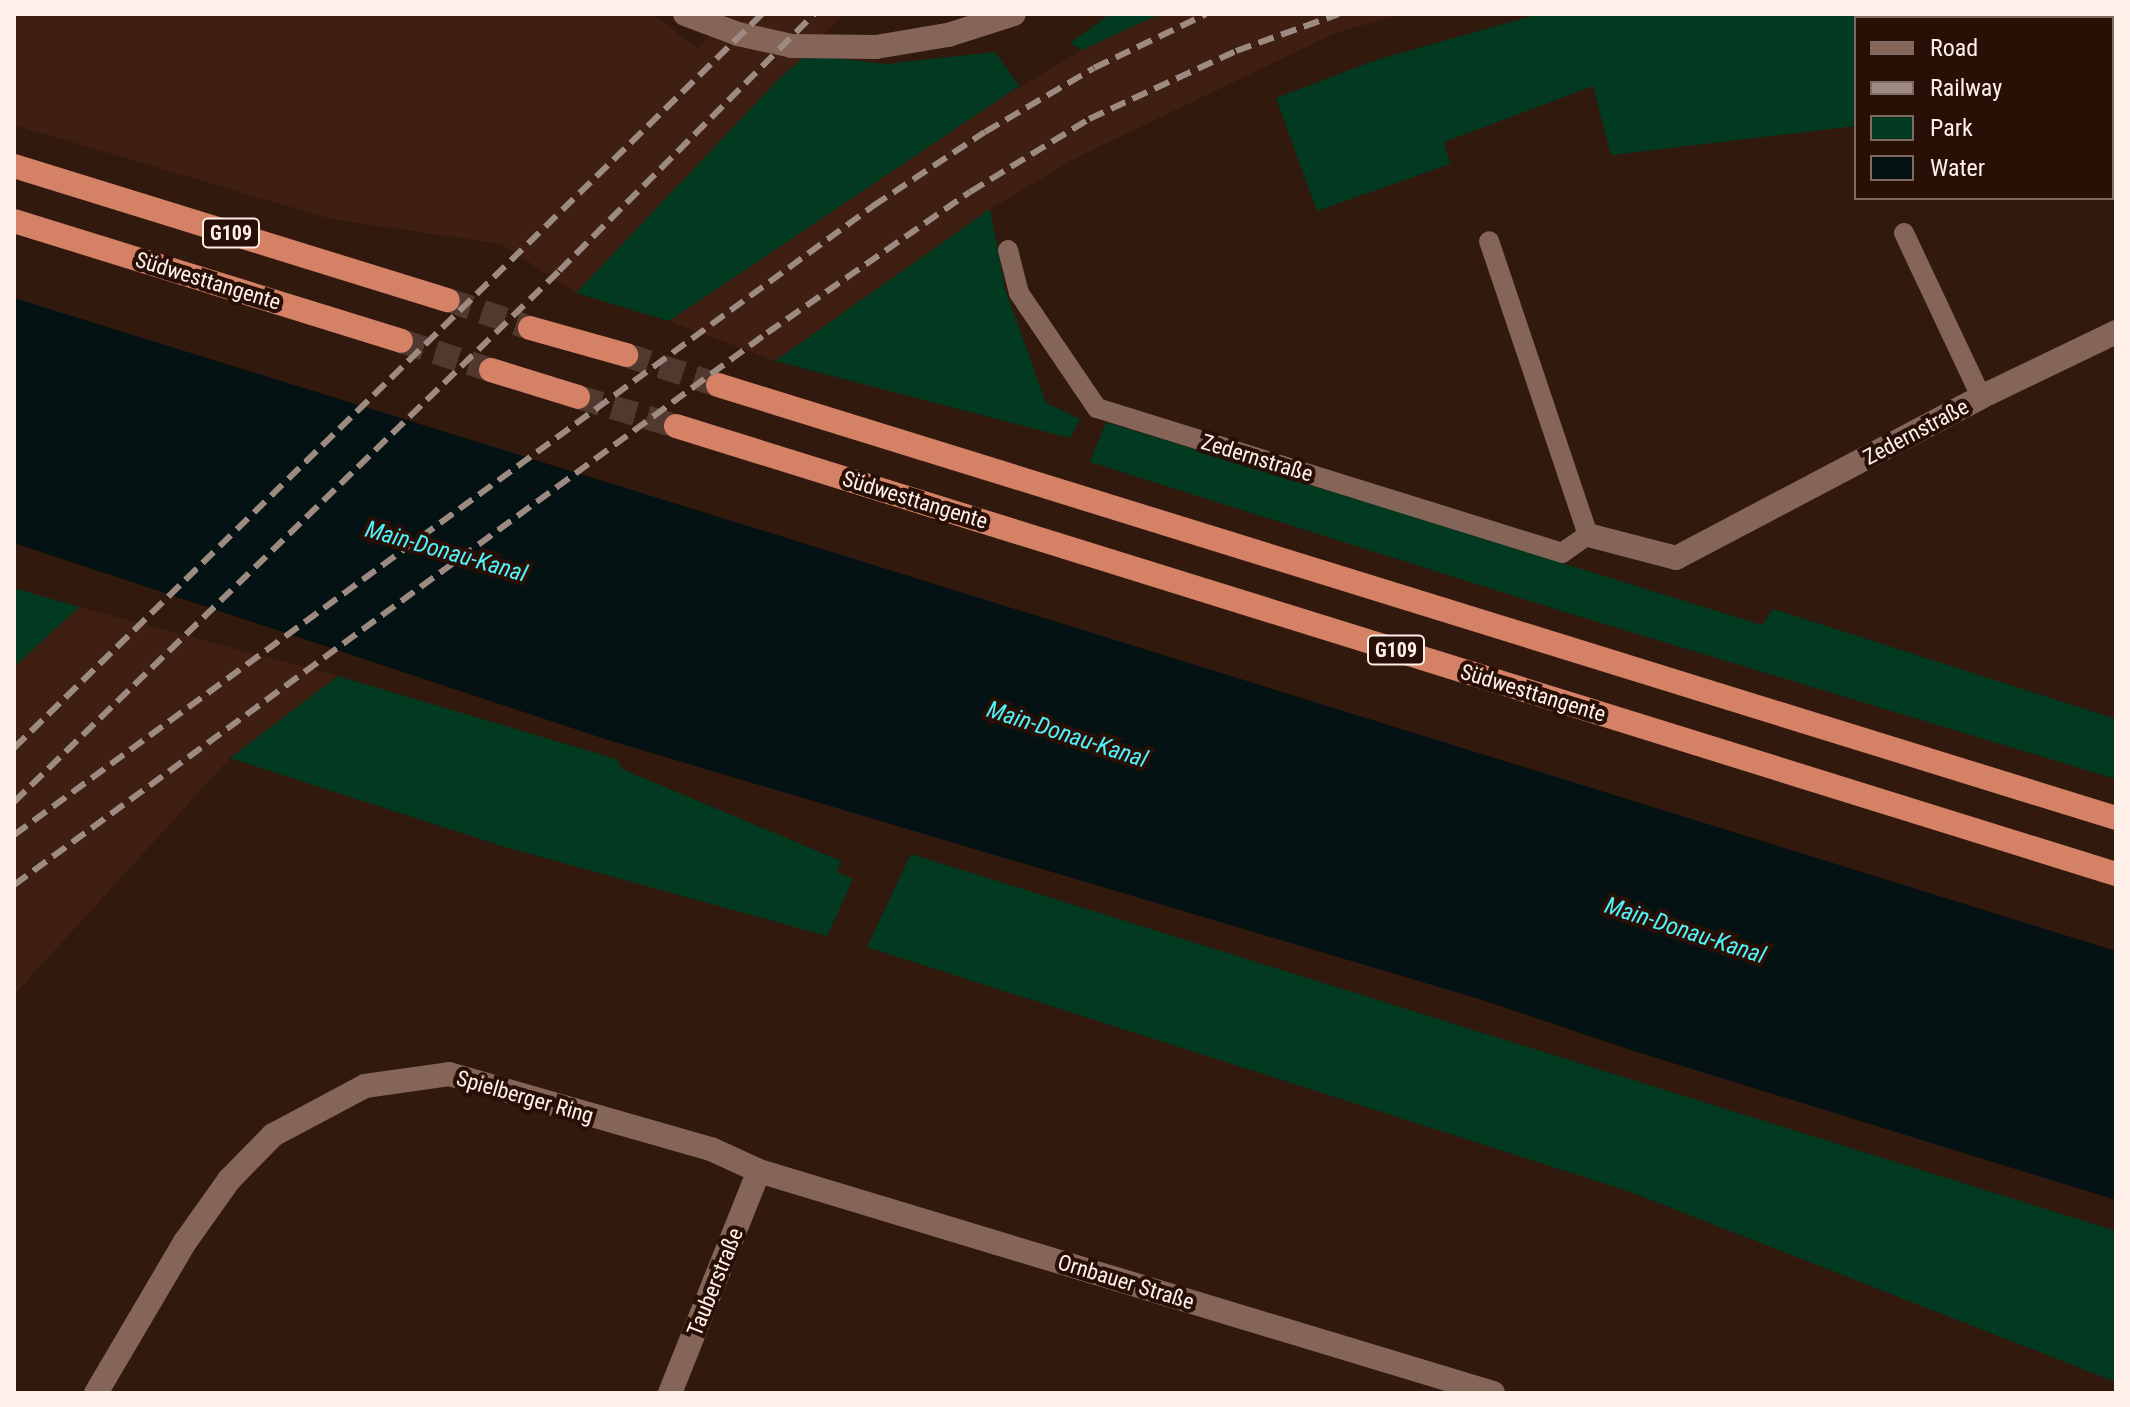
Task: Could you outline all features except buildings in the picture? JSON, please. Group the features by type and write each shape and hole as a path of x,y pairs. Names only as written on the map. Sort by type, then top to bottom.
{"highway":[{"name":"G109","path":"14,166 448,300"},
{"name":"Südwesttangente","path":"14,221 401,341"},
{"path":"530,328 626,355"},
{"path":"491,370 578,397"},
{"name":"G109","path":"718,385 2116,818"},
{"name":"Südwesttangente","path":"676,426 2116,874"}],"street":[{"path":"685,14 738,34 792,46 876,47 948,35 1014,14"},
{"name":"Zedernstraße","path":"1588,535 1676,558 1981,397 2116,332"},
{"name":"Spielberger Ring","path":"96,1393 185,1242 229,1180 273,1135 365,1086 449,1074 711,1149 759,1171"},
{"name":"Tauberstraße","path":"670,1393 759,1171"},
{"name":"Ornbauer Straße","path":"759,1171 1493,1393"}],"lane":[{"name":"Zedernstraße","path":"1904,233 1981,397"},
{"path":"1489,241 1588,535"},
{"name":"Zedernstraße","path":"1008,250 1019,293 1097,408 1562,553 1588,535"}],"shaded area":[{"path":"14,14 653,14 698,49 732,14 843,14 576,293 501,244 331,219 14,125"},
{"path":"1160,14 1403,14 1335,33 1074,159 990,209 775,361 669,321 990,105 1082,50"},
{"path":"79,607 338,676 230,758 14,995 14,667"}],"green space":[{"path":"1110,14 1160,14 1082,50 1070,43"},
{"path":"1539,14 2116,14 2116,96 2114,16 1854,16 1854,126 1611,155 1593,86 1444,142 1450,164 1317,211 1276,98 1376,60"},
{"path":"995,52 1019,86 669,321 576,293 780,78 806,55 886,64"},
{"path":"990,209 1005,289 1046,403 1080,419 1070,438 775,361"},
{"path":"1106,422 1762,625 1773,609 2116,719 2116,779 1565,612 1090,462"},
{"path":"14,588 79,607 14,667"},
{"path":"338,676 616,759 622,769 841,861 837,872 853,879 827,936 505,847 230,758"},
{"path":"911,854 2116,1231 2116,1382 1628,1191 867,947"}],"water":[{"name":"Main-Donau-Kanal","path":"14,298 2116,951 2116,1200 1637,1052 1479,999 608,740 14,543"}],"tunnel":[{"path":"448,300 530,328"},
{"path":"401,341 491,370"},
{"path":"626,355 718,385"},
{"path":"578,397 676,426"}],"railway":[{"path":"14,748 762,14"},
{"path":"14,802 559,271 814,14"},
{"path":"14,835 873,206 985,132 1094,68 1206,14"},
{"path":"14,885 767,333 970,192 1089,119 1236,51 1339,14"}]}
